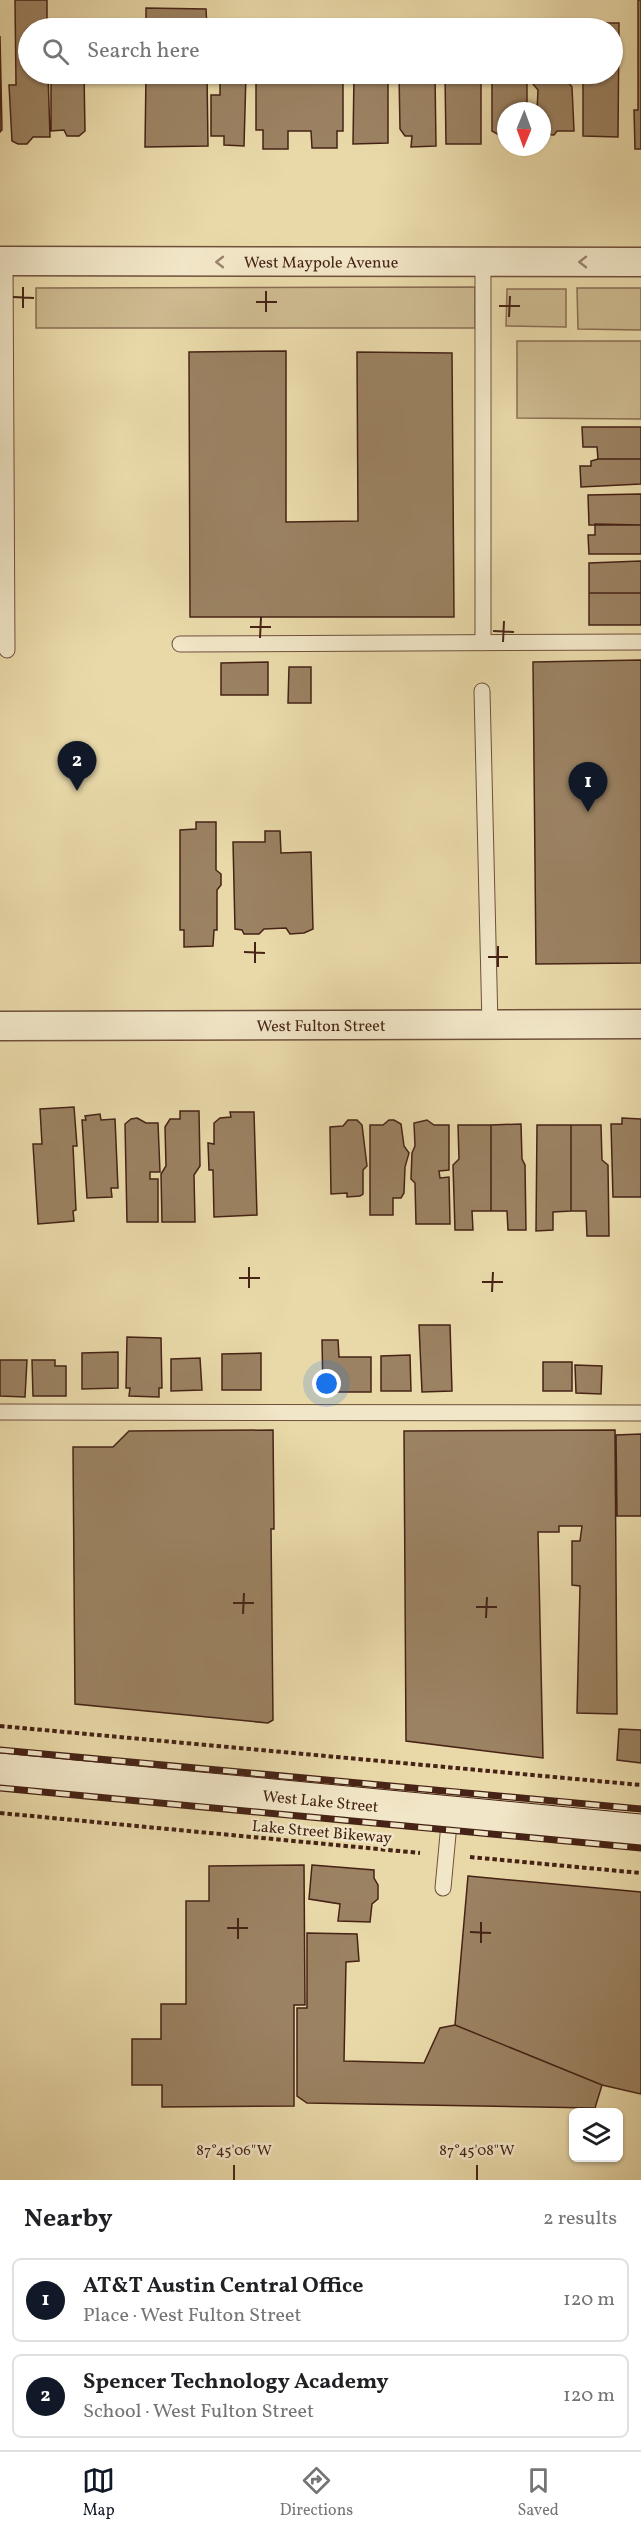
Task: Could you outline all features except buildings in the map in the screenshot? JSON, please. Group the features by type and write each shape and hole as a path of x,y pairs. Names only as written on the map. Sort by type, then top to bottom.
{"main road":[{"name":"West Lake Street","path":"0,1770 641,1831"}],"street":[{"name":"West Maypole Avenue","path":"3,261 641,262"},
{"name":"West Fulton Street","path":"0,1026 641,1024"}],"lane":[{"path":"3,261 6,650"},
{"path":"483,262 483,643"},
{"path":"180,644 641,642"},
{"path":"482,691 490,1025"},
{"path":"0,1412 641,1413"},
{"path":"443,1888 450,1813"}],"path":[{"path":"0,1726 641,1785"},
{"name":"Lake Street Bikeway","path":"0,1814 641,1873"}],"shaded area":[{"path":"475,287 475,328 36,328 36,288"},
{"path":"577,288 641,288 641,330 578,329"},
{"path":"507,289 566,289 566,327 506,326"},
{"path":"517,341 641,341 641,419 517,418"}],"railway":[{"path":"0,1750 641,1809"},
{"path":"0,1788 641,1848"}],"place":[{"name":"Spencer Technology Academy","path":"77,791"},
{"name":"AT&T Austin Central Office","path":"588,812"}]}
